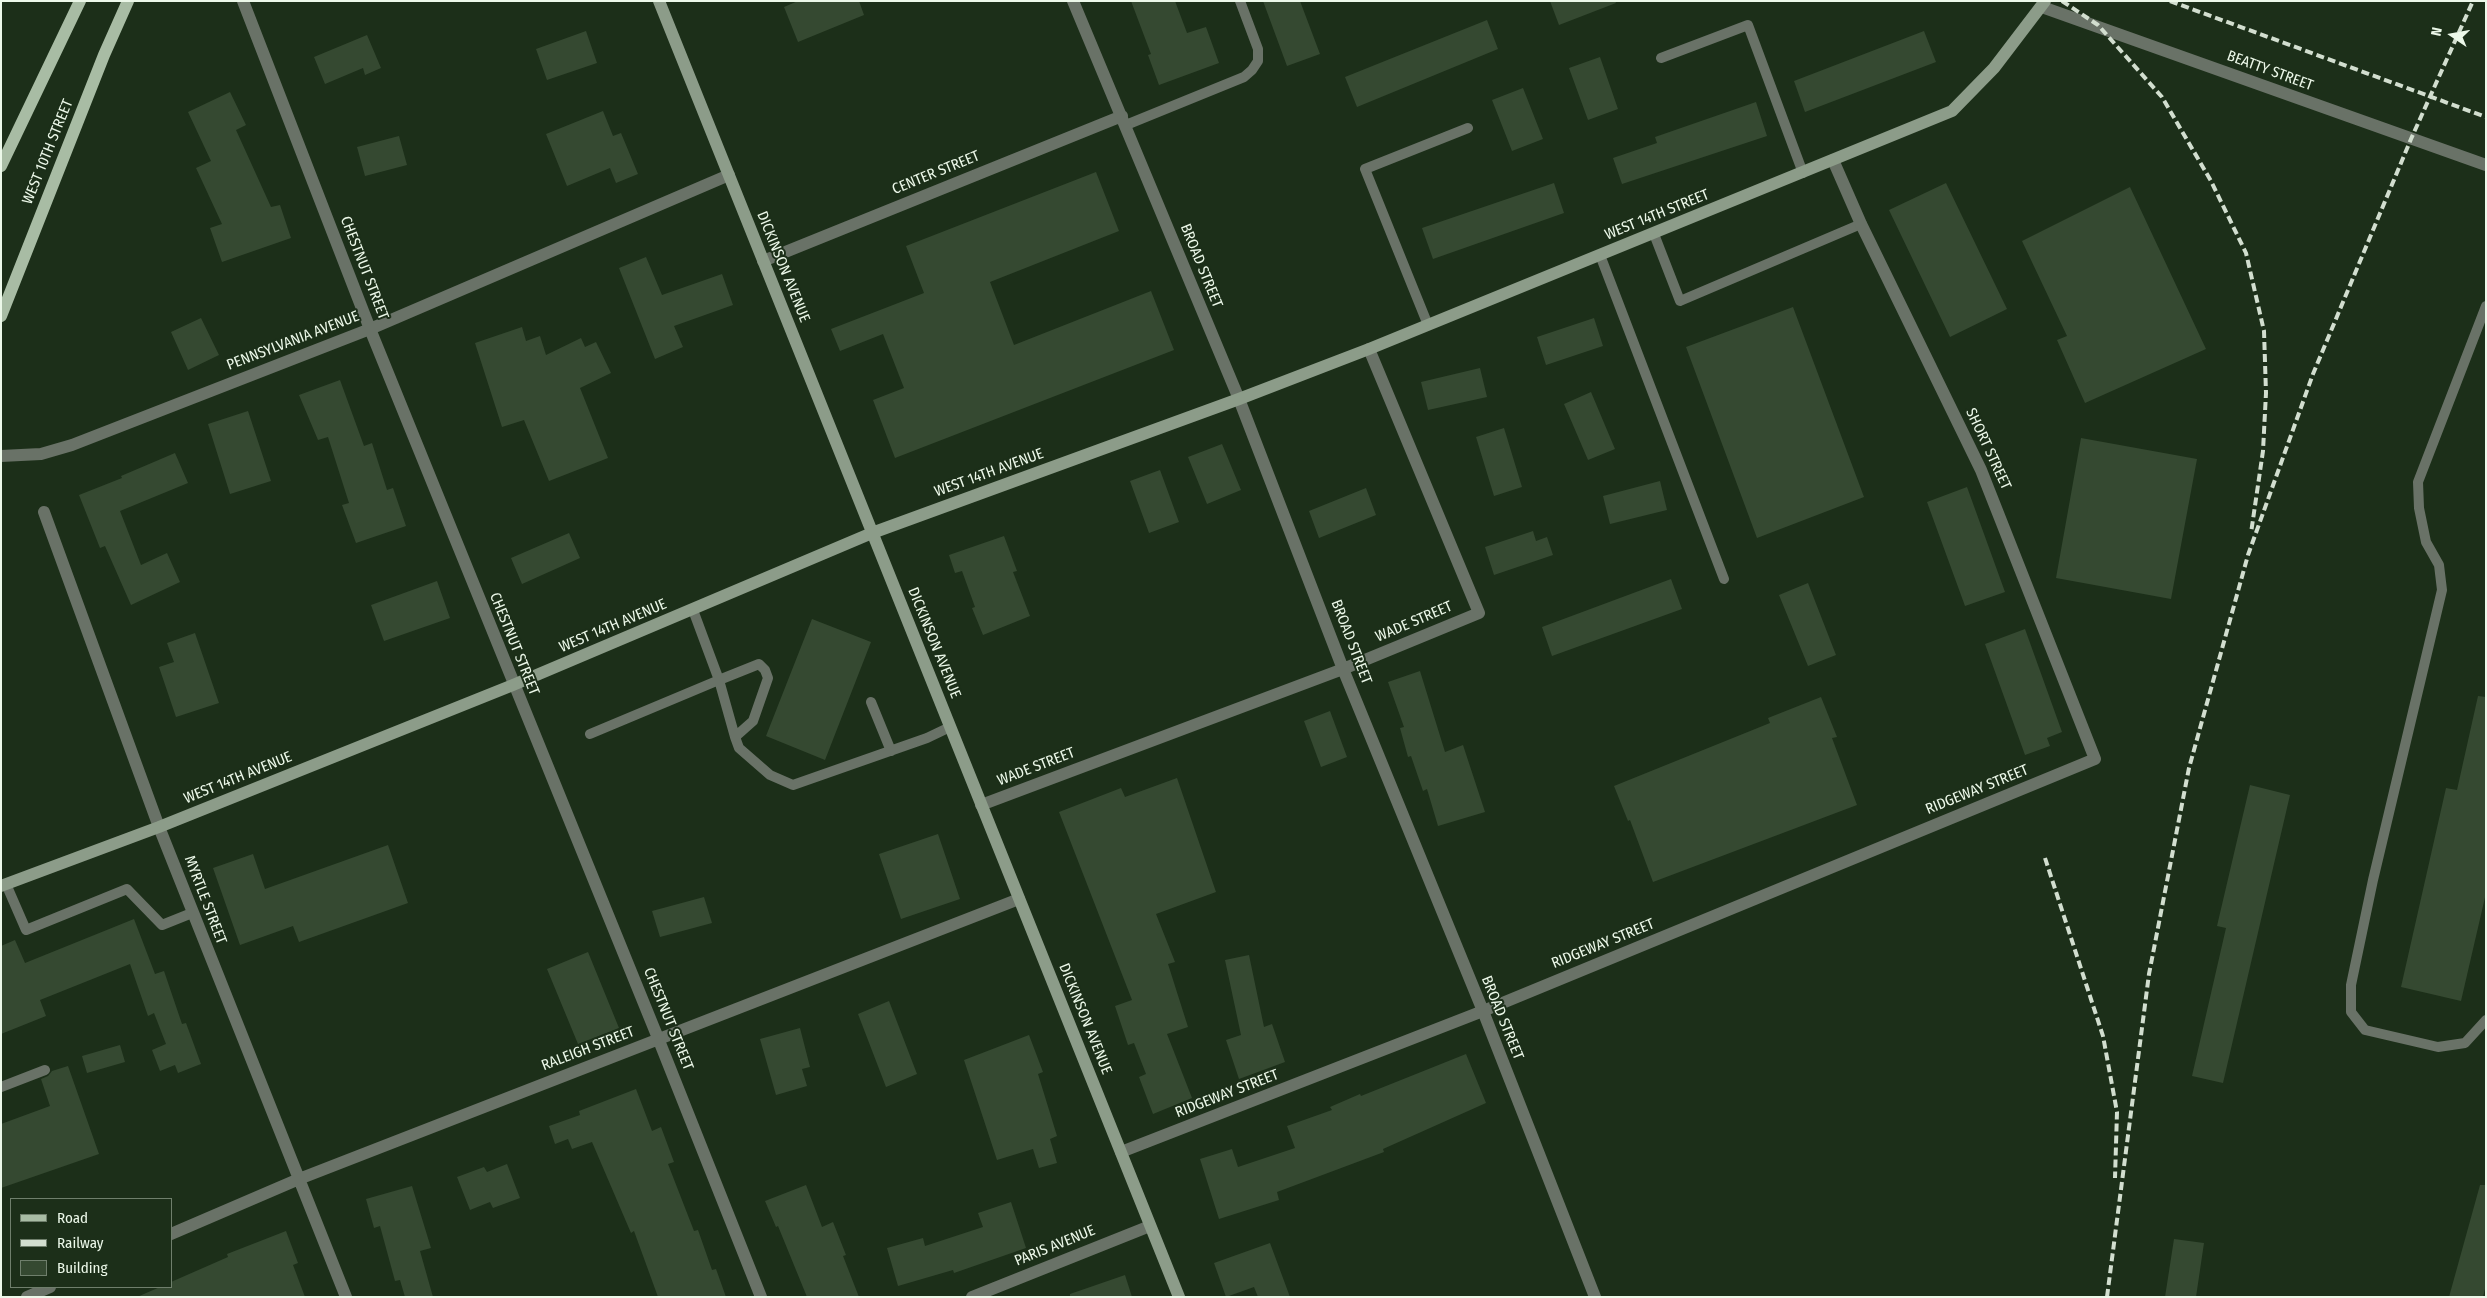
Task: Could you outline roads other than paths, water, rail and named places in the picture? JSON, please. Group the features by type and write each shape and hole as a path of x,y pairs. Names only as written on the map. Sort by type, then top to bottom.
{"main road":[{"path":"1,166 80,1"},
{"name":"WEST 10TH STREET","path":"1,316 100,65 128,1"},
{"name":"DICKINSON AVENUE","path":"659,1 1179,1297"},
{"name":"WEST 14TH STREET","path":"1239,400 1654,234 1952,111 1994,68 2043,4"},
{"name":"WEST 14TH AVENUE","path":"3,885 159,828 513,686 872,533 1239,400"}],"street":[{"name":"CHESTNUT STREET","path":"243,1 370,329 761,1297"},
{"name":"BROAD STREET","path":"1073,1 1239,400 1343,669 1483,1011 1595,1297"},
{"name":"BEATTY STREET","path":"2043,4 2486,165"},
{"name":"CENTER STREET","path":"763,261 1124,120"},
{"name":"SHORT STREET","path":"1833,160 1861,224 1981,470 2095,759"},
{"name":"PENNSYLVANIA AVENUE","path":"1,456 41,454 72,445 370,329 729,175"},
{"name":"WADE STREET","path":"981,805 1343,669 1479,613 1369,349"},
{"name":"MYRTLE STREET","path":"44,512 159,828 346,1297"},
{"name":"RIDGEWAY STREET","path":"1121,1152 1483,1011 2095,759"},
{"name":"RALEIGH STREET","path":"172,1234 299,1179 1019,899"},
{"name":"PARIS AVENUE","path":"972,1297 1150,1226"},
{"path":"27,1297 48,1288"}],"lane":[{"path":"1124,120 1244,77 1252,70 1258,61 1258,48 1240,1"},
{"path":"1660,58 1748,25 1803,173"},
{"path":"1428,325 1365,169 1468,128"},
{"path":"1654,234 1680,301 1861,224"},
{"path":"1600,255 1724,579"},
{"path":"2486,306 2418,482 2419,508 2426,542 2439,564 2442,590 2373,880 2351,985 2352,1012 2365,1030 2438,1047 2465,1043 2486,1020"},
{"path":"694,610 719,680 739,748 770,776 793,785 891,751 950,727"},
{"path":"590,734 759,664 765,670 768,678 753,721 735,737"},
{"path":"871,702 891,751"},
{"path":"3,885 26,930 127,889 162,925 192,913"},
{"path":"1,1088 45,1070"}],"railway":[{"path":"2062,1 2098,25 2162,97 2211,181 2246,253 2264,331 2266,393 2263,451 2251,533"},
{"path":"2170,1 2486,117"},
{"path":"2107,1297 2149,974 2189,768 2248,555 2313,374 2411,139 2473,1"},
{"path":"2045,858 2103,1036 2117,1112 2115,1178"}]}
